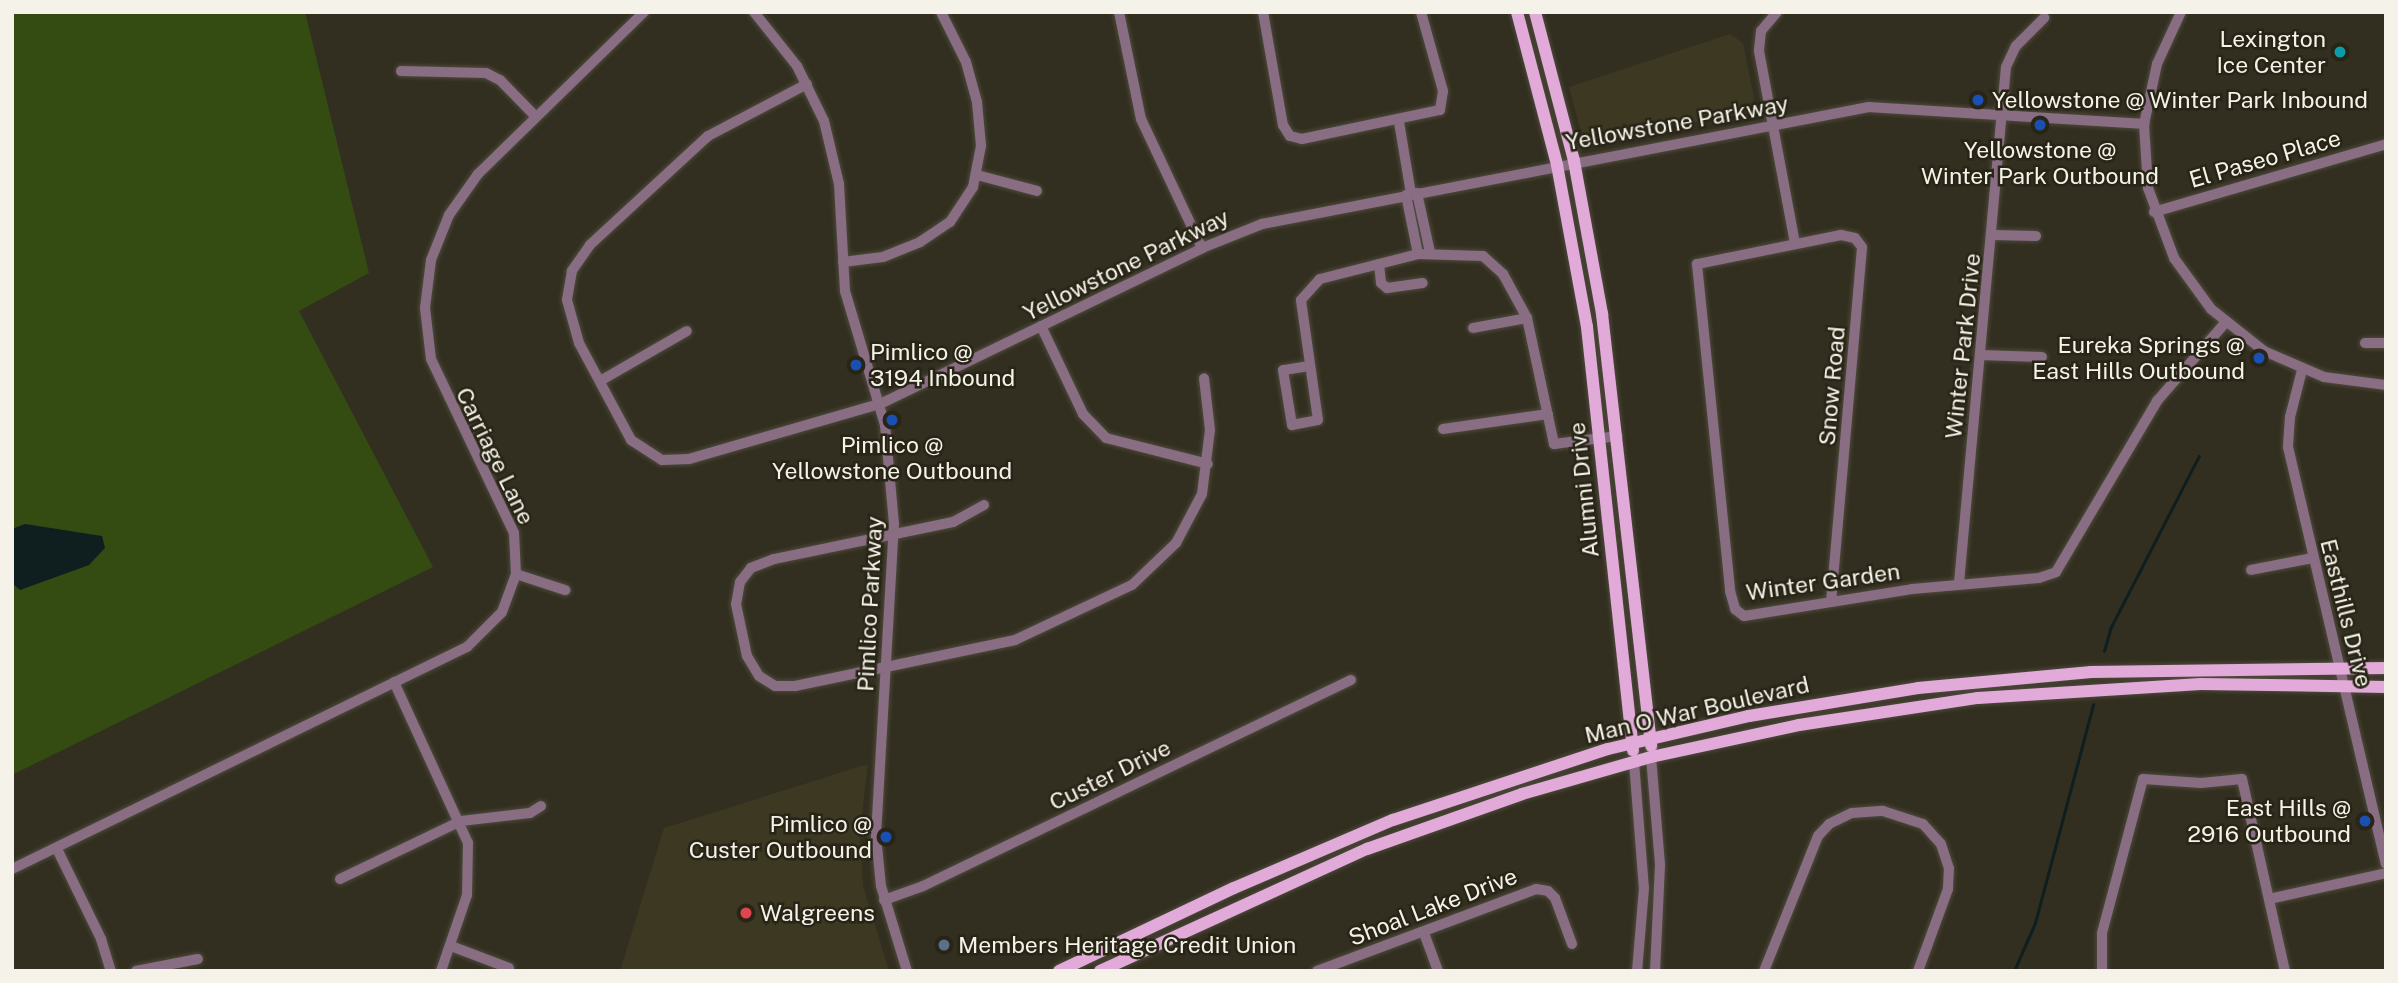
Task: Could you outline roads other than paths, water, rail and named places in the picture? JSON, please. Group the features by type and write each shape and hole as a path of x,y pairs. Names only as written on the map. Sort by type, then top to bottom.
{"main road":[{"name":"Alumni Drive","path":"1517,12 1557,165 1587,327 1634,762"},
{"name":"Alumni Drive","path":"1535,12 1574,161 1602,314 1651,757"},
{"name":"Man O War Boulevard","path":"1059,971 1368,830 1498,783 1632,743 1790,708 2000,679 2131,670 2386,668"},
{"name":"Man O War Boulevard","path":"1100,971 1367,849 1522,794 1651,757 1799,726 1978,698 2187,685 2386,687"}],"street":[{"name":"Carriage Lane","path":"12,869 394,682 483,635 502,612 516,574 511,524 439,383 430,359 425,308 431,260 449,215 478,174 644,12"},
{"name":"Pimlico Parkway","path":"754,12 807,84 835,162 843,262 852,319 880,404 893,485 894,535 876,836 884,900 907,971"},
{"path":"843,262 883,257 937,232 961,210 977,175 981,124 972,79 942,12"},
{"path":"1119,12 1140,120 1202,248"},
{"path":"1263,12 1283,125 1290,136 1302,139 1435,113 1444,101 1421,12"},
{"path":"1777,12 1765,23 1759,41 1795,244"},
{"path":"2181,12 2157,64 2144,124 2146,177 2154,212 2181,271 2225,323 2302,370 2342,381 2386,385"},
{"name":"Winter Park Drive","path":"1959,583 2010,55 2044,18"},
{"path":"401,71 486,74 500,80 536,117"},
{"name":"Yellowstone Parkway","path":"807,84 708,136 579,259 568,284 569,319 631,440 652,456 673,461 880,404 1202,248 1262,224 1574,161 1881,106 2144,124"},
{"path":"1399,121 1418,254"},
{"name":"El Paseo Place","path":"2154,212 2386,144"},
{"path":"977,175 1037,191"},
{"path":"1411,194 1430,252"},
{"name":"Snow Road","path":"1795,244 1847,235 1858,241 1863,253 1831,602"},
{"path":"1994,235 2036,236"},
{"name":"Winter Garden","path":"1795,244 1697,264 1732,603 1742,615 1959,583 2039,578 2056,572 2157,401 2225,323"},
{"path":"1309,366 1283,370 1292,425 1318,420 1301,300 1310,286 1320,279 1430,252 1483,256 1503,274 1527,318 1555,444 1617,436"},
{"path":"1379,264 1381,283 1387,288 1423,283"},
{"path":"1473,328 1527,318"},
{"path":"1041,326 1083,414 1106,438 1208,464"},
{"path":"600,381 687,331"},
{"path":"2365,343 2386,343"},
{"path":"1980,355 2042,357"},
{"name":"Easthills Drive","path":"2302,370 2290,417 2288,447 2386,864"},
{"path":"984,505 953,522 759,563 744,575 736,593 747,656 766,682 795,686 1038,632 1132,585 1157,565 1186,528 1202,494 1208,464 1210,430 1204,378"},
{"path":"1443,429 1548,414"},
{"path":"2251,570 2313,558"},
{"path":"516,574 565,590"},
{"name":"Custer Drive","path":"884,900 938,879 1351,680"},
{"path":"394,682 461,821 470,875 451,946 441,971"},
{"name":"Alumni Drive","path":"1651,757 1660,865 1655,971"},
{"name":"Alumni Drive","path":"1634,762 1644,888 1637,971"},
{"path":"2102,971 2102,933 2143,779 2201,783 2242,779 2286,971"},
{"path":"340,879 461,821 530,813 541,806"},
{"path":"1764,971 1818,836 1829,824 1852,813 1883,811 1923,824 1941,844 1949,868 1948,889 1918,971"},
{"path":"57,849 101,939 111,971"},
{"path":"2269,899 2386,873"},
{"name":"Shoal Lake Drive","path":"1317,971 1543,889 1555,898 1572,944"},
{"path":"1424,933 1438,971"},
{"path":"451,946 509,968"},
{"path":"136,971 198,959"}],"waterway":[{"path":"2104,651 2111,627 2199,456"},
{"path":"2014,971 2035,923 2093,705"}],"place":[{"name":"Lexington Ice Center","path":"2340,52"},
{"name":"Yellowstone @ Winter Park Inbound","path":"1978,100"},
{"name":"Yellowstone @ Winter Park Outbound","path":"2040,125"},
{"name":"Eureka Springs @ East Hills Outbound","path":"2259,358"},
{"name":"Pimlico @ 3194 Inbound","path":"856,365"},
{"name":"Pimlico @ Yellowstone Outbound","path":"892,420"},
{"name":"East Hills @ 2916 Outbound","path":"2365,821"},
{"name":"Pimlico @ Custer Outbound","path":"886,837"},
{"name":"Walgreens","path":"746,913"},
{"name":"Members Heritage Credit Union","path":"944,945"}]}
